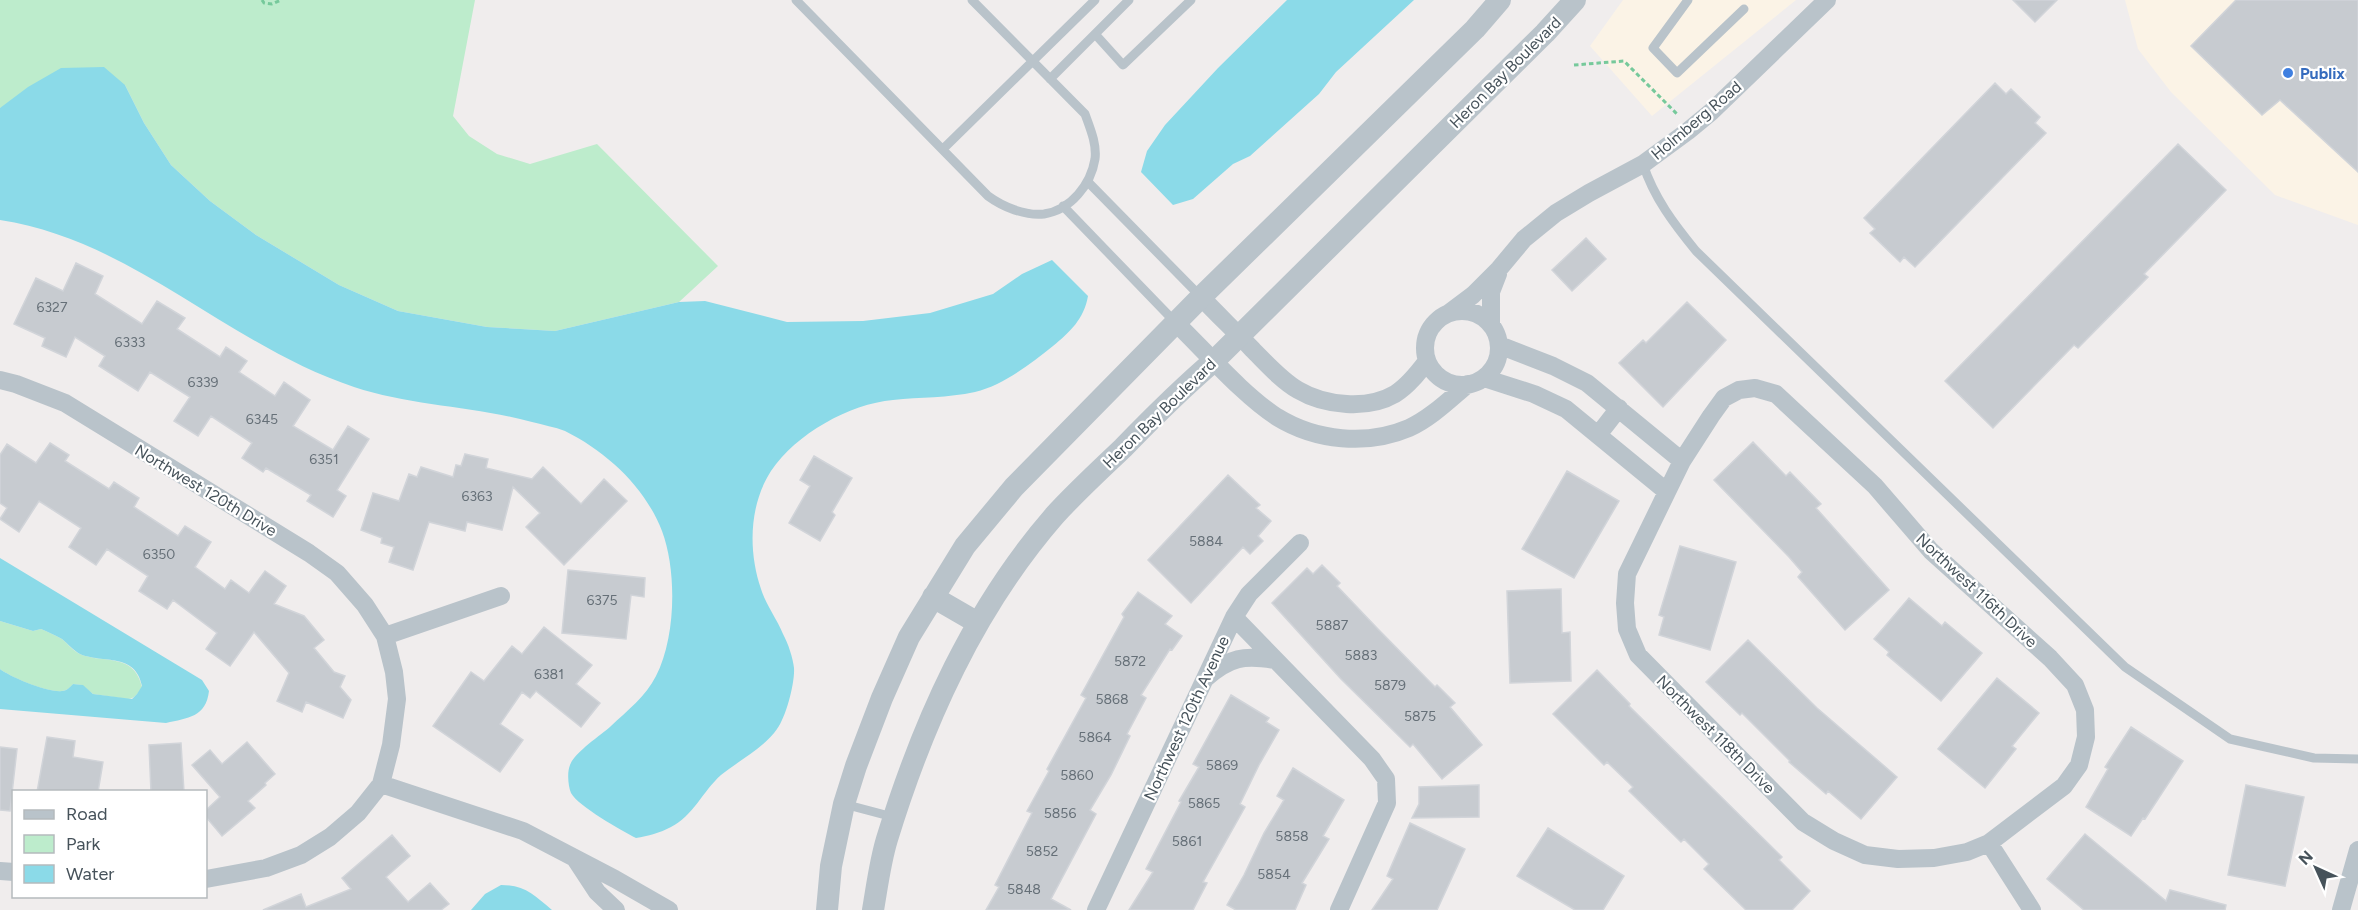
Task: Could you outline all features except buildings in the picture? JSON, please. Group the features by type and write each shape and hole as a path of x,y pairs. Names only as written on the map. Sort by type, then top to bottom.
{"street":[{"path":"827,910 831,866 843,804 882,698 909,637 965,546 1014,487 1201,297 1475,29 1500,0"},
{"name":"Heron Bay Boulevard","path":"873,910 886,840 927,726 952,669 978,623 1009,576 1055,516 1183,387 1215,360 1537,41 1575,0"},
{"name":"Holmberg Road","path":"1449,313 1473,295 1524,239 1556,213 1643,164 1711,112 1827,0"},
{"name":"Holmberg Road","path":"1491,324 1491,292 1499,269"},
{"path":"1201,297 1272,369 1298,390 1323,400 1350,404 1372,403 1396,394 1416,376 1427,361"},
{"path":"1176,323 1247,393 1277,417 1303,429 1339,438 1360,440 1381,437 1410,427 1434,412 1476,381 1492,369 1499,345 1496,334 1491,324 1472,312 1461,310 1449,313 1439,318 1431,327 1426,338 1425,349 1427,361 1439,377 1448,382 1476,381 1534,393 1566,409 1666,491"},
{"path":"1499,345 1553,366 1587,383 1682,461"},
{"name":"Northwest 120th Drive","path":"0,380 64,403 309,553 337,573 365,604 385,636 394,672 397,699 391,745 381,784 358,813 330,837 301,855 266,868 207,879"},
{"name":"Northwest 116th Drive","path":"1682,461 1724,398 1739,390 1755,388 1776,394 1875,486 1931,551 2050,658 2075,685 2085,710 2086,737 2079,765 2064,786 1989,843"},
{"path":"1598,435 1619,408"},
{"name":"Northwest 118th Drive","path":"1682,461 1627,574 1625,603 1627,629 1638,655 1803,822 1834,841 1865,855 1898,859 1934,858 1967,852 1989,843"},
{"name":"Northwest 120th Avenue","path":"1096,910 1234,617 1249,594 1300,543"},
{"path":"385,636 501,596"},
{"path":"933,597 978,623"},
{"path":"1234,617 1372,759 1386,779 1388,803 1339,910"},
{"path":"1204,680 1221,665 1239,658 1256,657 1275,660"},
{"path":"381,784 523,831 669,910"},
{"path":"1989,843 2032,910"},
{"path":"2341,910 2358,850"},
{"path":"575,859 597,892 616,910"}],"lane":[{"path":"796,0 988,196 998,203 1024,213 1045,214 1063,206 1078,195 1088,182 1095,158 1093,137 1085,114 972,0"},
{"path":"943,149 1095,0"},
{"path":"1050,79 1130,0"},
{"path":"1095,34 1124,65 1191,0"},
{"path":"1688,0 1653,48 1677,73 1744,9"},
{"path":"1643,164 1649,182 1670,219 1696,251 2125,667 2230,739 2314,758 2358,759"},
{"path":"1088,182 1201,297"},
{"path":"1063,206 1176,323"},
{"path":"843,804 895,818"}],"path":[{"path":"262,0 264,3 272,4 281,0"},
{"path":"1574,64 1623,61 1677,114"}],"shaded area":[{"path":"1623,0 1796,0 1652,116 1590,46"},
{"path":"2125,0 2358,0 2358,225 2275,195 2171,92 2138,49"}],"green space":[{"path":"0,0 475,0 453,116 469,136 497,154 530,164 597,144 718,266 679,302 555,331 487,327 398,311 339,285 256,235 210,201 171,165 144,123 125,85 0,108"},
{"path":"0,621 33,631 41,629 62,639 80,654 125,664 132,668 138,676 142,687 134,697 127,699 93,694 82,685 73,684 66,690 60,691 32,685 0,669"}],"water":[{"path":"1287,0 1414,0 1336,72 1319,94 1250,156 1233,164 1193,199 1173,205 1141,172 1147,151 1165,125 1218,68"},
{"path":"104,67 125,85 144,123 171,165 210,201 256,235 339,285 398,311 487,327 555,331 679,302 705,301 787,322 863,321 930,313 993,294 1022,274 1052,260 1088,296 1080,318 1070,330 1035,360 1006,379 986,389 965,394 893,400 859,408 842,414 809,433 782,457 771,471 758,498 753,544 761,589 787,642 793,664 794,674 784,717 772,735 759,748 721,775 679,822 658,833 636,838 582,805 571,793 568,775 570,765 577,755 636,703 647,690 663,660 671,624 670,565 662,531 646,500 610,460 565,431 488,412 398,398 354,387 308,369 137,271 94,249 48,231 0,220 0,108 28,87 61,68"},
{"path":"0,558 202,680 209,691 204,706 195,715 166,723 0,709 0,669 22,681 60,691 66,690 73,684 83,685 93,694 132,699 142,686 133,668 125,664 80,654 62,639 41,629 33,631 0,621"},
{"path":"501,885 523,889 552,910 471,910 485,894"}],"place":[{"name":"Publix","path":"2288,73"}]}
